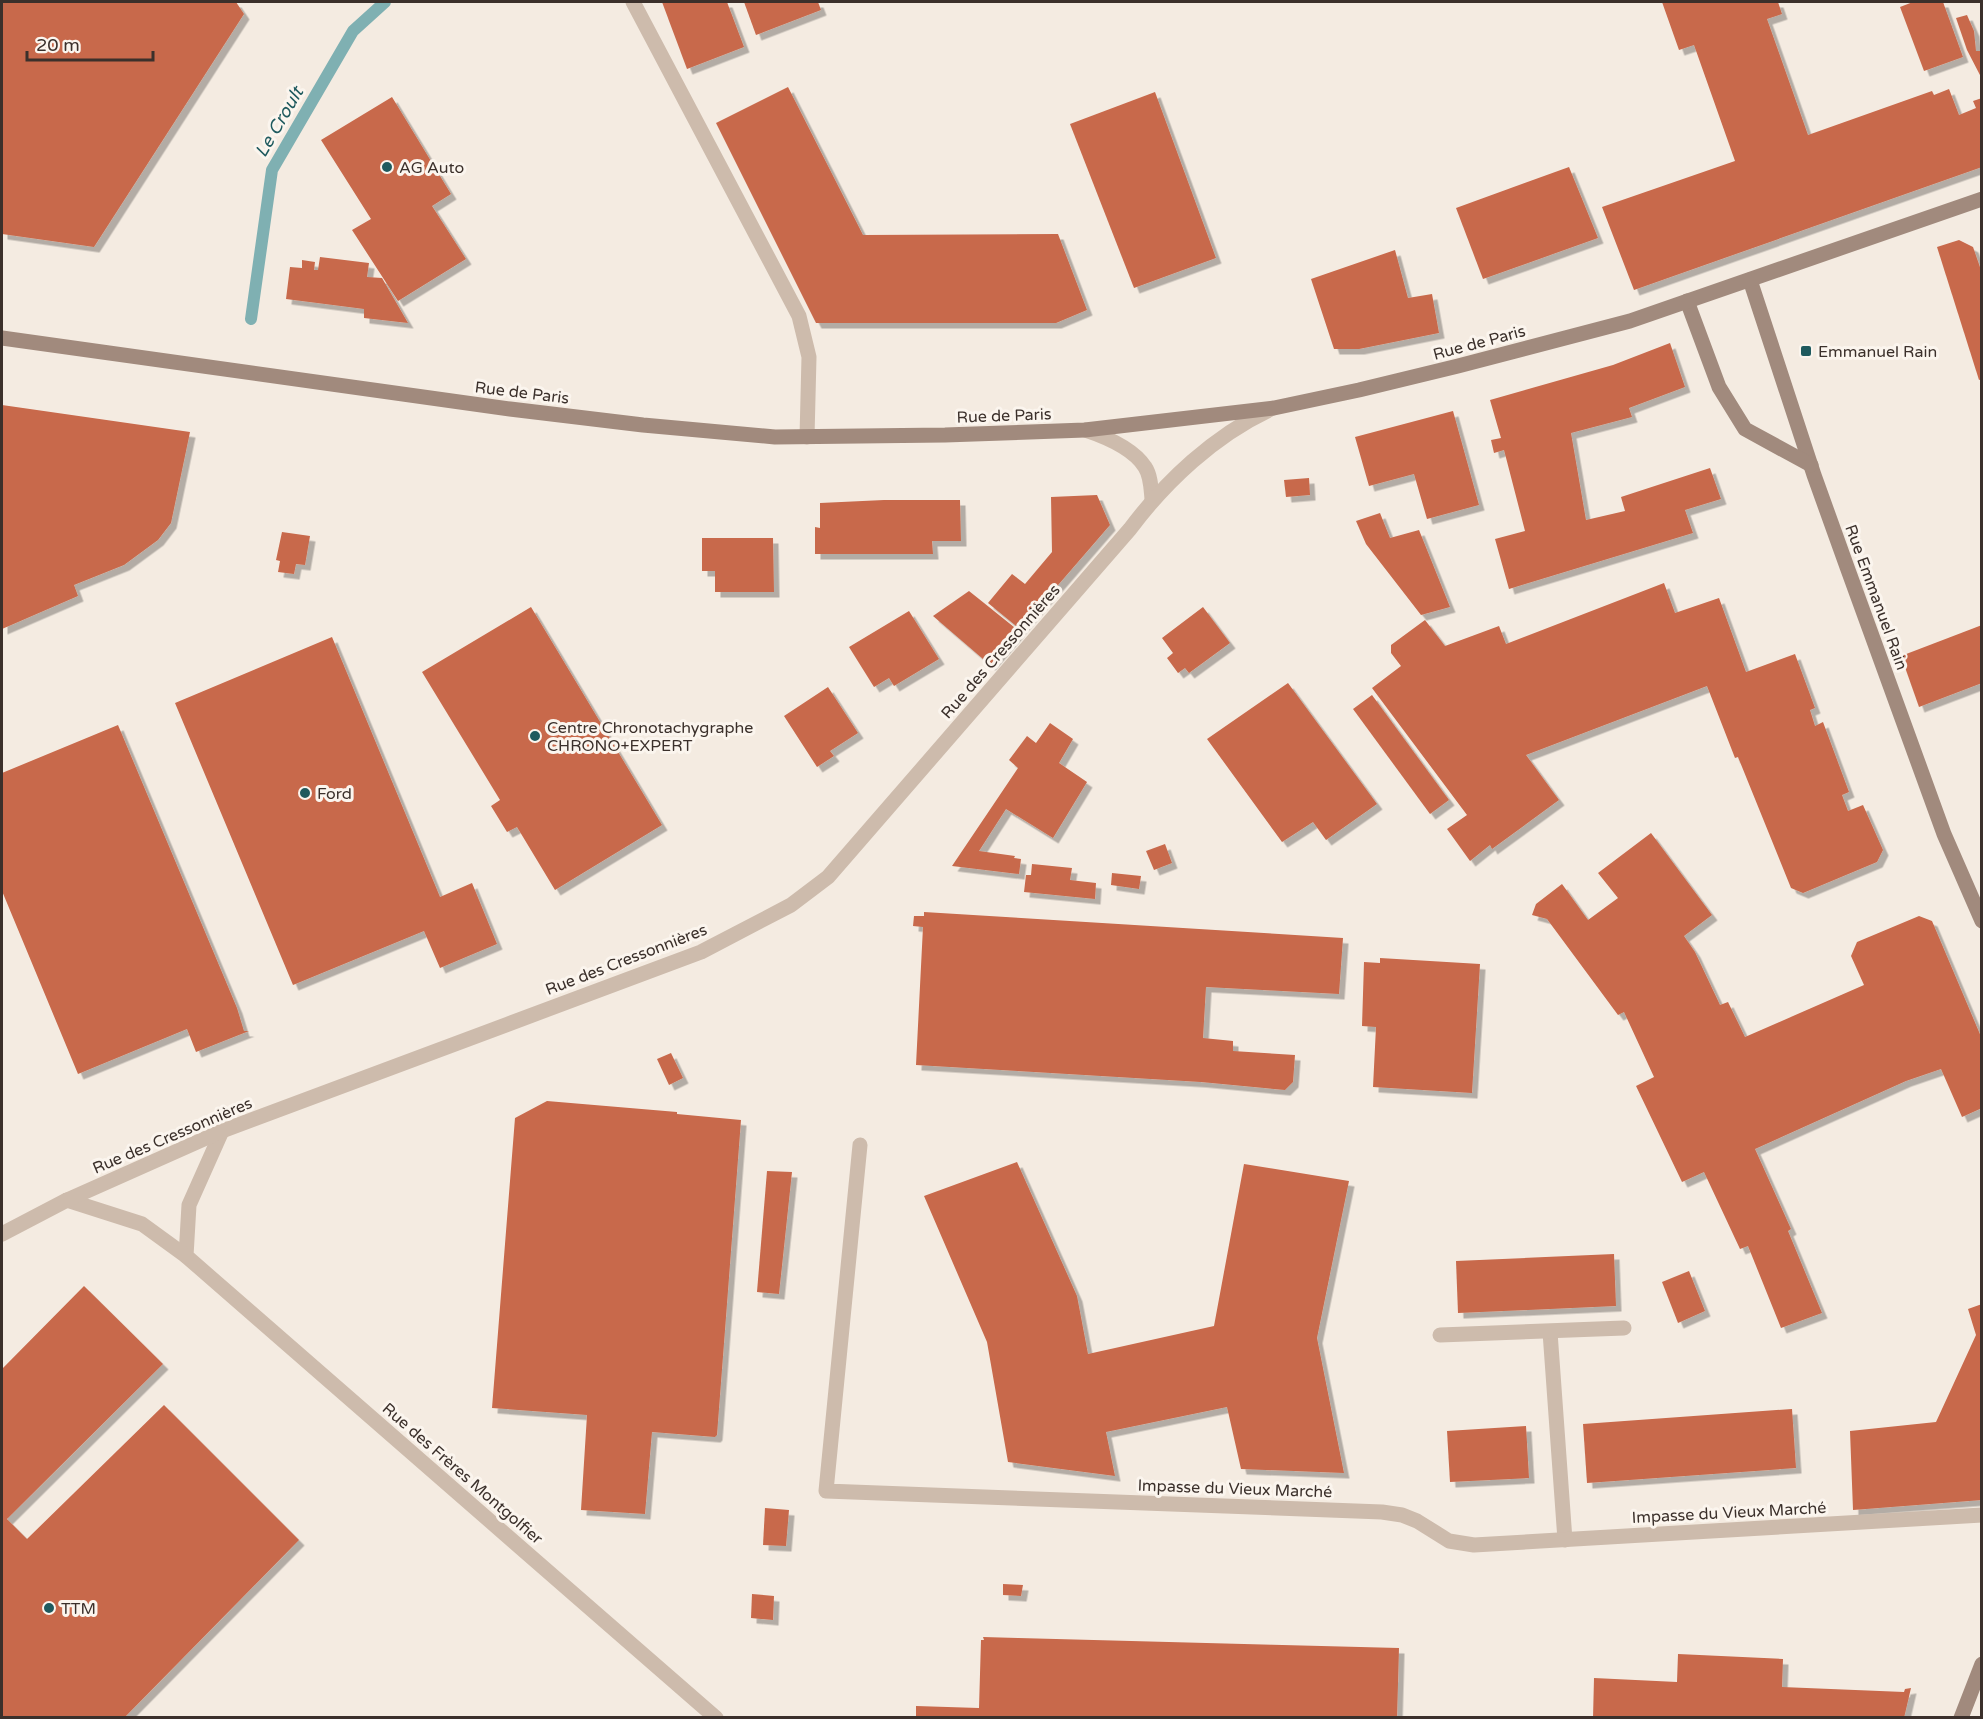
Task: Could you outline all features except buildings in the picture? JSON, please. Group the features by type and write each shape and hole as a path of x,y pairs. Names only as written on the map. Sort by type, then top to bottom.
{"street":[{"path":"633,2 800,316 809,357 807,437"},
{"name":"Rue de Paris","path":"2,338 510,409 775,437 945,435 1085,429 1274,408 1458,366 1630,321 1982,199"},
{"name":"Rue Emmanuel Rain","path":"1750,280 1811,465 1944,834 1982,921"},
{"path":"1687,302 1719,387 1745,429 1811,465"},
{"name":"Rue des Cressonnières","path":"2,1234 67,1200 222,1131 701,952 791,905 828,877 1130,529 1152,499 1220,438 1241,423 1274,408"},
{"path":"1085,429 1107,437 1124,447 1145,466 1151,483 1152,499"},
{"path":"186,1256 189,1205 222,1131"},
{"name":"Impasse du Vieux Marché","path":"860,1145 826,1491 1382,1512 1402,1515 1417,1521 1449,1541 1474,1545 1982,1515"},
{"name":"Rue des Frères Montgolfier","path":"67,1200 142,1224 186,1256 716,1718"},
{"path":"1440,1335 1624,1328"},
{"path":"1550,1332 1564,1540"},
{"path":"1961,1718 1982,1664"}],"waterway":[{"name":"Le Croult","path":"251,319 272,170 353,31 385,2"}],"place":[{"name":"AG Auto","path":"387,167"},
{"name":"Emmanuel Rain","path":"1806,351"},
{"name":"Centre Chronotachygraphe CHRONO+EXPERT","path":"535,736"},
{"name":"Ford","path":"305,793"},
{"name":"TTM","path":"49,1608"}]}
